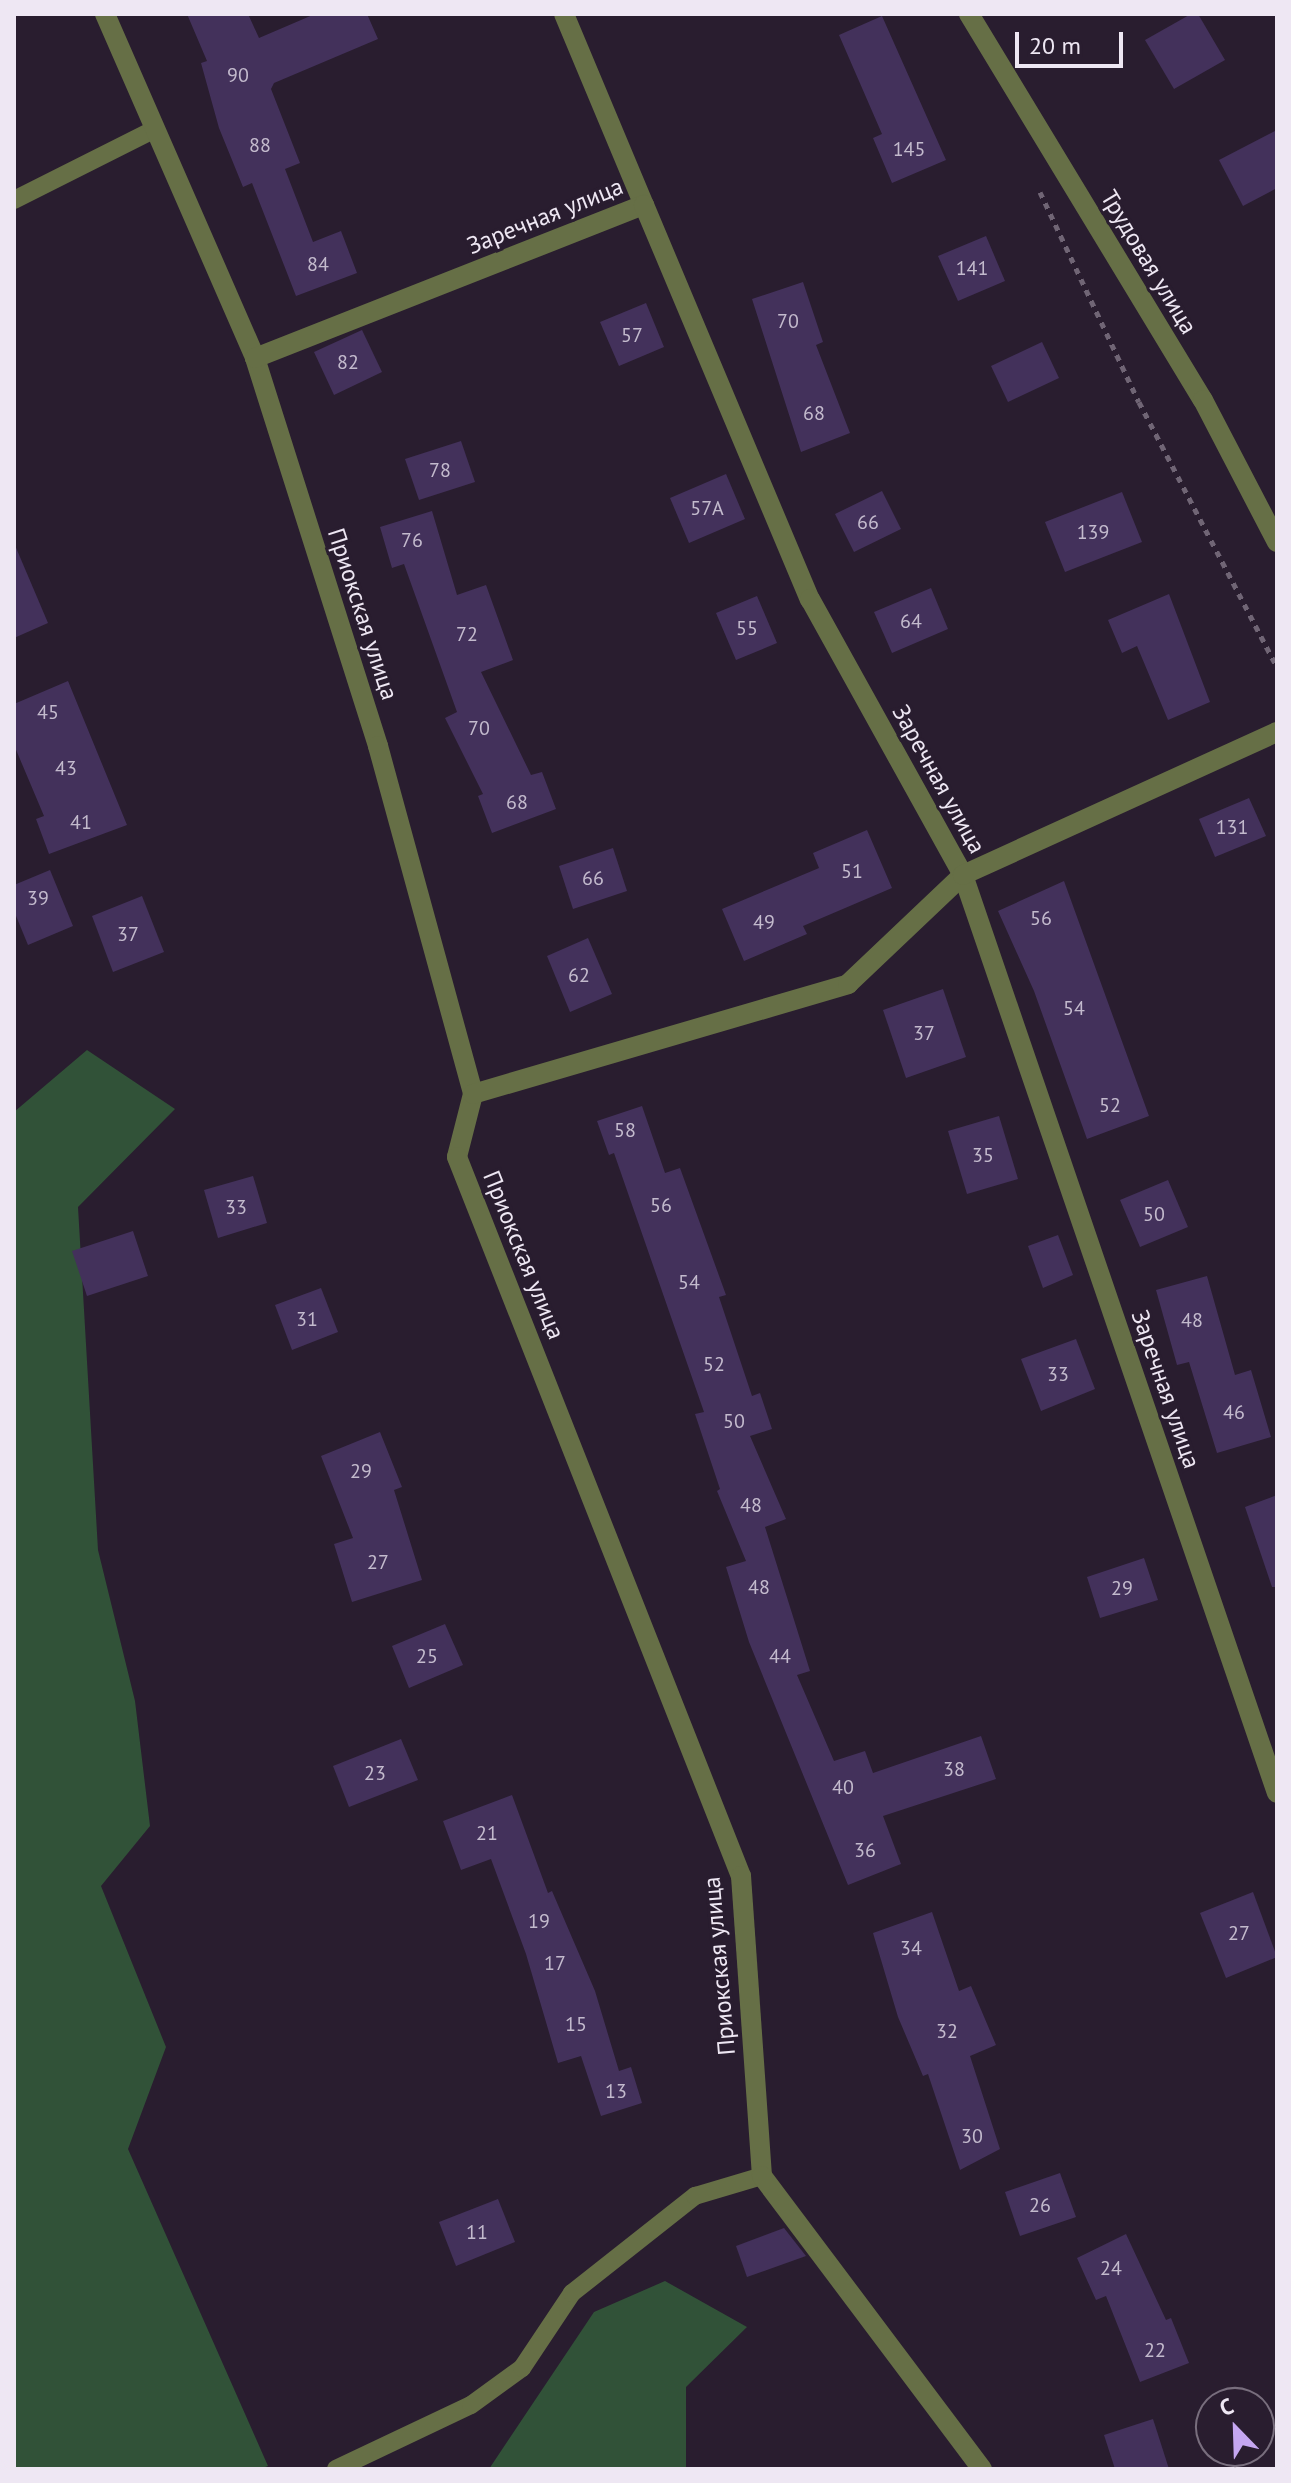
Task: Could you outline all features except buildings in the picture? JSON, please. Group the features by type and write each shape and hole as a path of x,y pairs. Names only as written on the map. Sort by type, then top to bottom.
{"street":[{"name":"Приокская улица","path":"105,14 255,358 378,746 473,1094 457,1157 741,1876 762,2176"},
{"path":"564,14 644,205"},
{"name":"Трудовая улица","path":"969,14 1203,400 1277,542"},
{"name":"Заречная улица","path":"255,358 644,205 810,599 963,875 1277,1793"},
{"path":"473,1094 848,984 963,875 1277,732"},
{"path":"762,2176 982,2469"}],"lane":[{"path":"14,200 155,129"},
{"path":"336,2469 471,2405 522,2368 572,2293 695,2196 762,2176"}],"path":[{"path":"1037,186 1139,402 1277,667"}],"green space":[{"path":"87,1050 175,1109 78,1207 98,1550 135,1701 150,1826 101,1886 166,2047 128,2149 268,2466 260,2469 14,2469 14,1112"},
{"path":"665,2281 747,2327 686,2387 686,2469 489,2469 594,2312"}]}
